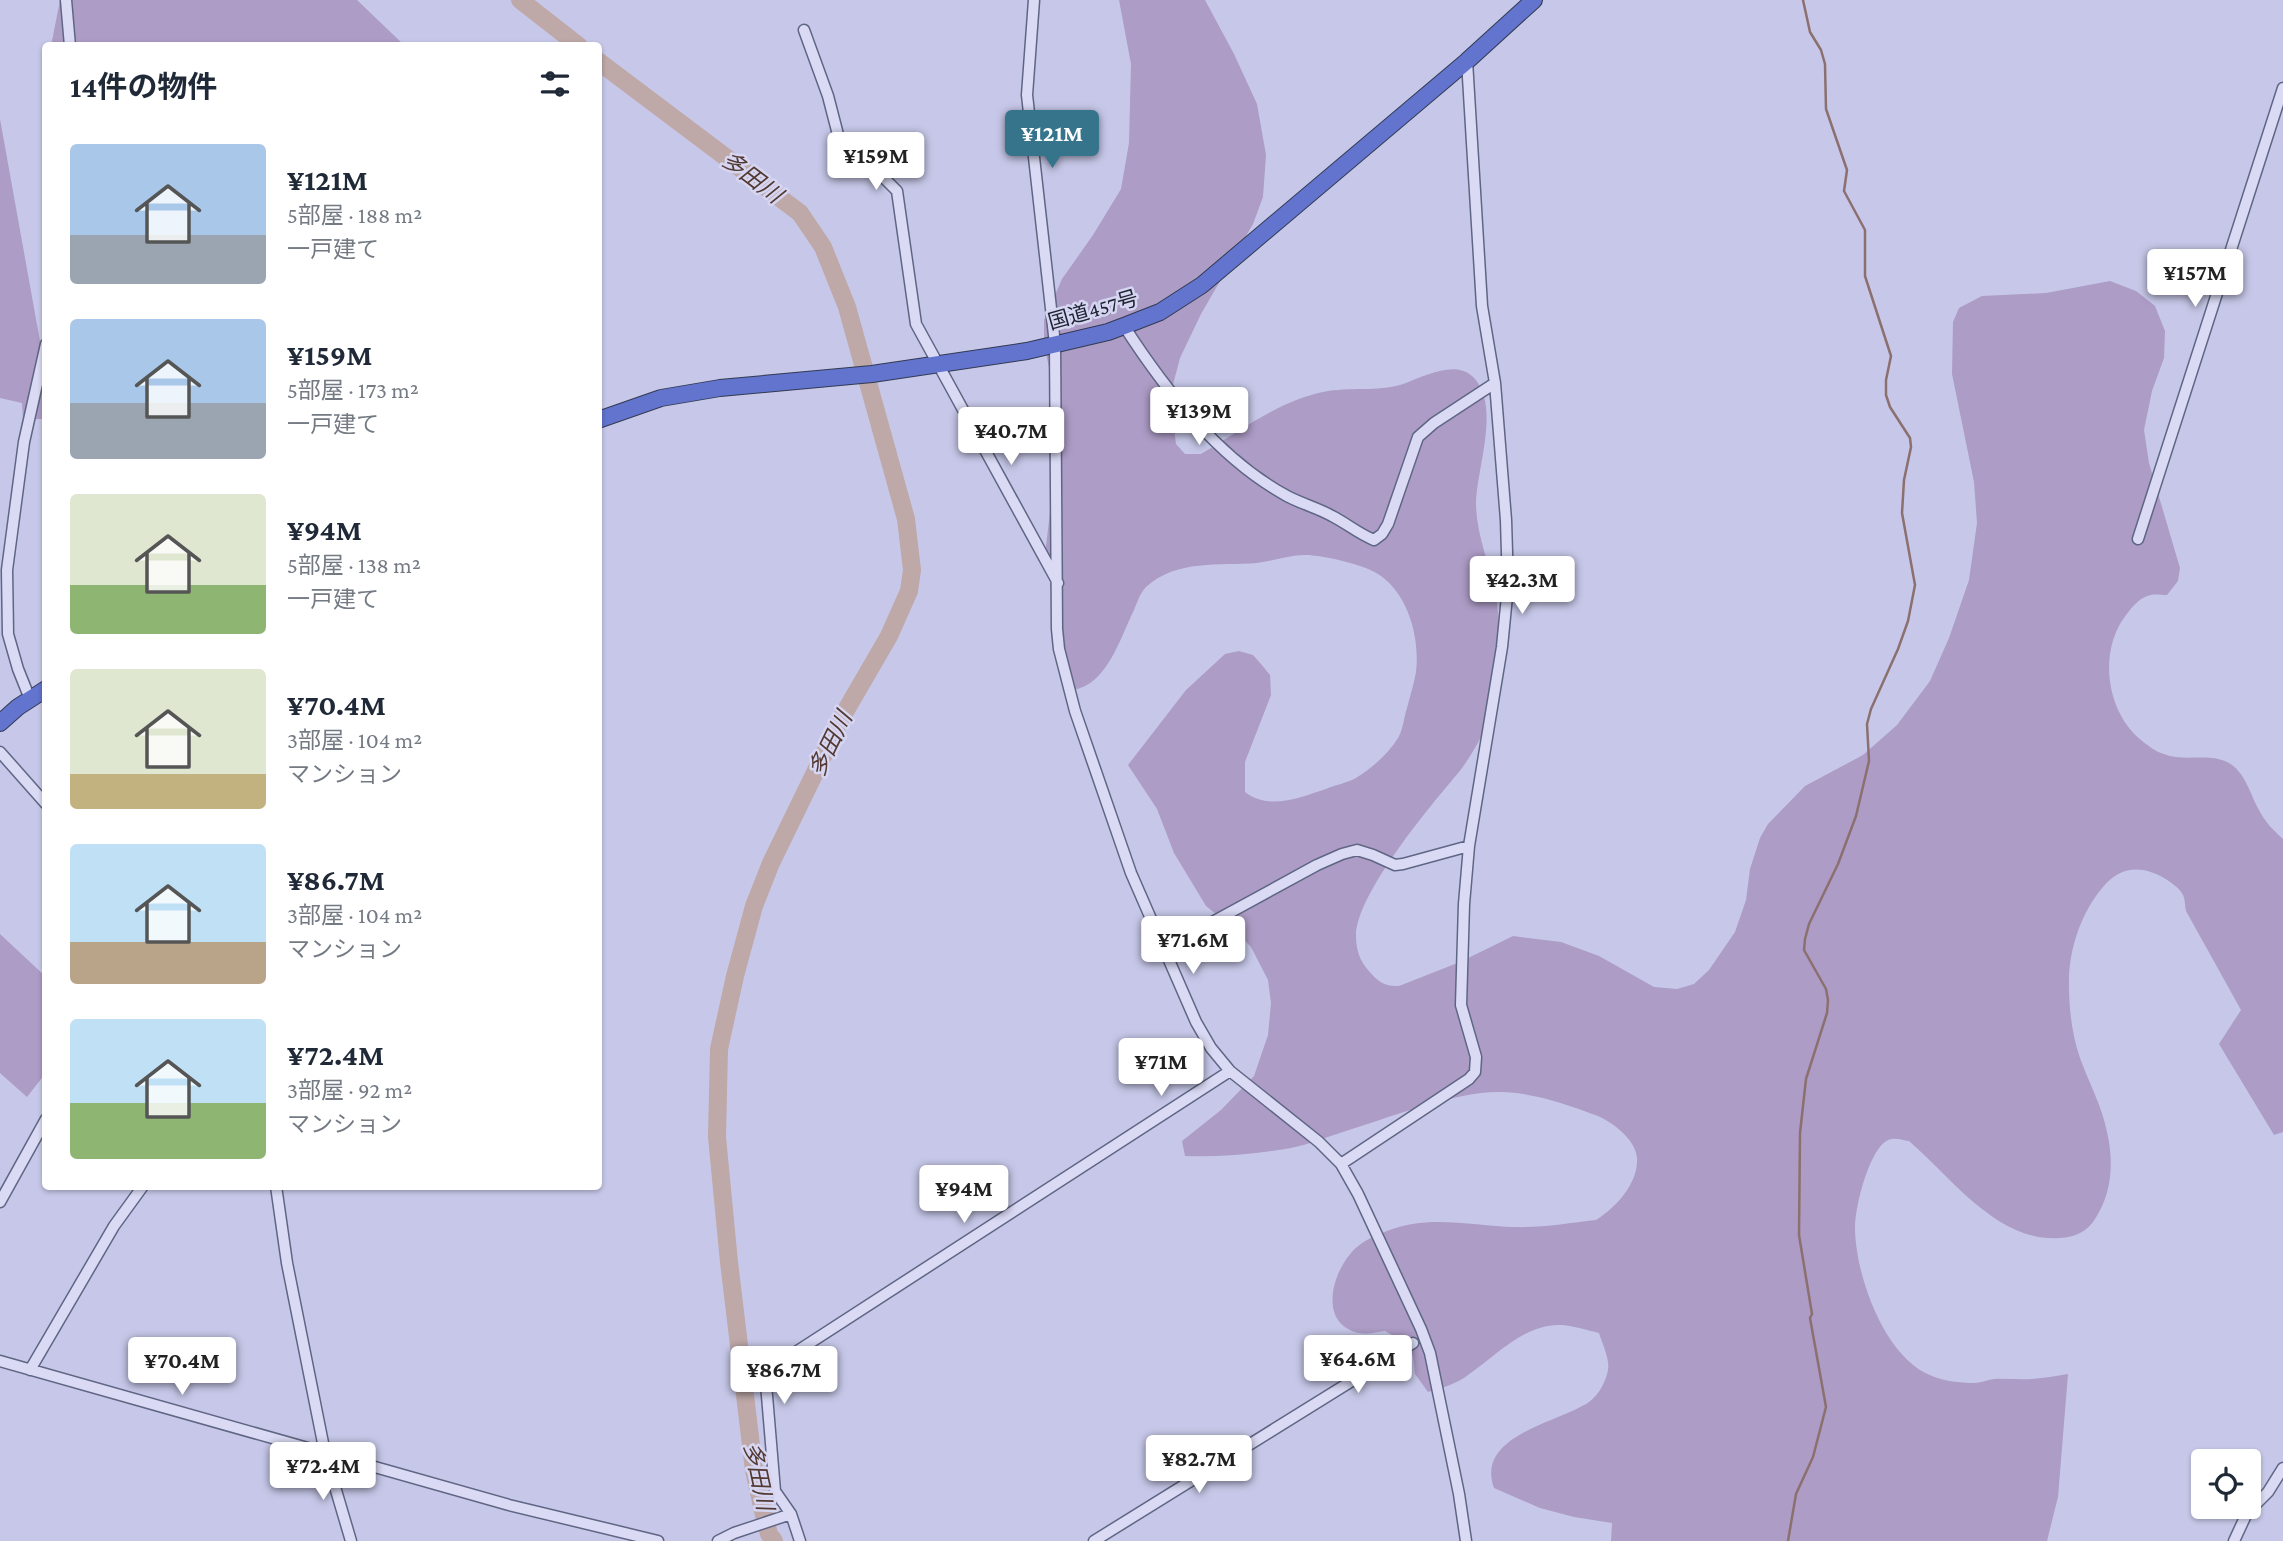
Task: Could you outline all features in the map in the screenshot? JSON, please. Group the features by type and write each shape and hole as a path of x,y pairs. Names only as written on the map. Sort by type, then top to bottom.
{"highway":[{"name":"国道457号","path":"602,419 661,398 720,388 873,374 1055,344 1108,332 1160,312 1202,285 1467,61 1534,0"},
{"path":"0,723 42,692"}],"street":[{"path":"66,0 70,42"},
{"path":"1034,0 1027,95 1055,344 1059,649 1075,711 1131,873 1196,1022 1211,1048 1230,1071 1319,1142 1341,1164 1387,1255 1430,1353 1466,1541"},
{"path":"804,30 828,96 843,153 853,166 880,174 897,191 916,324 1059,584"},
{"path":"1341,1164 1469,1079 1475,1072 1476,1057 1461,1005 1464,904 1469,846 1507,609 1506,520 1495,383 1482,306 1467,61"},
{"path":"2138,539 2283,88"},
{"path":"1124,326 1182,404 1228,453 1287,496 1332,516 1374,540 1388,524 1418,438 1434,422 1495,383"},
{"path":"30,699 8,634 7,570 24,442 42,362"},
{"path":"0,752 42,799"},
{"path":"1165,948 1342,853 1357,850 1395,864 1469,846"},
{"path":"800,1541 791,1514 775,1491 765,1372 1230,1071"},
{"path":"0,1202 4,1183 42,1125"},
{"path":"30,1370 114,1226 140,1190"},
{"path":"277,1190 287,1263 325,1453 351,1541"},
{"path":"1094,1541 1412,1343"},
{"path":"0,1361 509,1505 658,1541"},
{"path":"2234,1541 2247,1514 2269,1492 2283,1468"},
{"path":"718,1541 791,1514"}],"shaded area":[{"path":"60,0 357,0 401,42 52,42"},
{"path":"1119,0 1205,0 1257,104 1266,155 1263,197 1253,224 1201,314 1180,358 1170,396 1176,444 1185,454 1201,454 1278,408 1328,391 1397,386 1451,369 1468,373 1482,391 1487,421 1476,503 1478,527 1498,607 1499,652 1494,702 1486,727 1469,758 1381,874 1359,918 1356,936 1359,955 1371,974 1385,984 1399,986 1460,962 1513,936 1561,942 1599,956 1654,987 1677,989 1694,984 1709,970 1735,932 1746,900 1750,869 1760,838 1768,824 1805,786 1863,755 1897,725 1930,681 1949,638 1969,580 1977,523 1974,482 1952,374 1953,322 1959,308 1982,296 2046,293 2110,281 2136,291 2155,306 2165,331 2164,358 2152,391 2144,430 2149,463 2180,568 2178,581 2167,595 2143,598 2126,615 2112,646 2110,680 2113,698 2120,714 2141,740 2158,752 2172,756 2216,759 2232,765 2245,780 2264,818 2283,839 2283,1132 2274,1135 2219,1044 2241,1010 2186,911 2182,892 2164,878 2148,871 2124,871 2103,887 2088,908 2077,933 2069,972 2075,1040 2102,1113 2110,1155 2108,1188 2101,1209 2092,1224 2080,1233 2060,1238 2037,1237 2016,1230 1977,1205 1909,1141 1896,1139 1888,1140 1881,1146 1869,1166 1860,1193 1855,1227 1860,1268 1876,1312 1900,1352 1915,1366 1937,1378 1969,1383 2068,1374 2058,1497 2047,1541 1611,1541 1612,1523 1540,1508 1494,1488 1491,1470 1496,1455 1508,1443 1540,1424 1575,1410 1599,1392 1606,1379 1608,1366 1599,1333 1562,1325 1536,1329 1512,1342 1463,1378 1428,1392 1415,1374 1413,1356 1404,1342 1385,1331 1357,1333 1340,1322 1333,1303 1335,1281 1345,1261 1359,1246 1377,1235 1403,1226 1451,1222 1525,1227 1596,1220 1629,1188 1637,1162 1637,1155 1630,1141 1618,1128 1598,1116 1538,1097 1501,1092 1484,1093 1426,1105 1291,1148 1238,1155 1185,1156 1182,1141 1221,1110 1254,1076 1268,1035 1271,1003 1268,980 1251,947 1230,925 1206,906 1174,853 1157,809 1128,765 1186,690 1225,654 1239,651 1253,655 1270,675 1271,695 1245,762 1245,792 1264,801 1285,801 1352,780 1379,761 1400,735 1417,659 1414,632 1405,606 1391,585 1381,576 1366,568 1333,559 1313,555 1293,556 1257,563 1185,568 1158,578 1142,592 1111,659 1103,670 1084,687 1072,690 1058,652 1046,546 1055,470 1051,377 1044,344 1044,320 1062,279 1121,189 1129,143 1131,64"},
{"path":"0,119 42,352 42,419 23,419 22,403 0,398"},
{"path":"0,934 42,973 42,1078 27,1097 0,1073"}],"waterway":[{"name":"多田川","path":"520,0 574,42"},
{"path":"1788,1541 1796,1494 1813,1457 1826,1407 1799,1235 1800,1133 1806,1079 1827,1013 1828,1000 1826,989 1804,950 1805,939 1856,816 1869,761 1867,724 1908,621 1915,585 1902,513 1910,438 1890,407 1886,395 1891,356 1865,276 1865,230 1844,191 1847,170 1826,109 1825,64 1821,50 1810,32 1803,0"},
{"name":"多田川","path":"602,64 800,213 823,247 847,307 906,519 912,570 909,591 889,636 842,717 771,863 754,906 719,1049 717,1137 729,1262 754,1470 769,1534 774,1541"}]}
